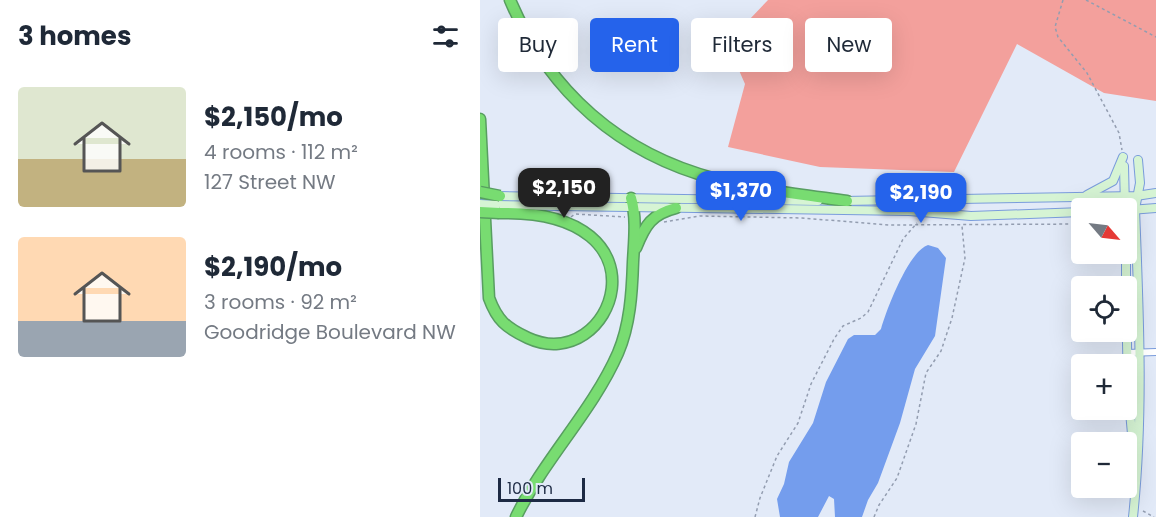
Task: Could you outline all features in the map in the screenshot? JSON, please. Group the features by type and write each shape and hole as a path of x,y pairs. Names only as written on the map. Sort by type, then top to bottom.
{"highway":[{"path":"510,0 526,35 554,75 602,125 629,143 668,163 719,180 847,201"},
{"path":"480,119 489,298 495,316 505,327 538,343 559,345 590,331 603,315 610,297 612,272 605,253 587,232 569,223 498,205 480,194"},
{"path":"480,212 498,205"},
{"path":"516,517 539,477 602,383 618,352 629,315 633,207"},
{"path":"633,254 650,220 663,211 676,208"}],"main road":[{"path":"1082,197 1113,181 1123,155"},
{"path":"1123,155 1126,198"},
{"path":"1136,196 1140,183 1138,160"},
{"path":"633,207 792,201 1136,196 1156,193"},
{"path":"480,204 1036,216 1071,214"},
{"path":"1137,209 1156,208"},
{"path":"1133,264 1140,352 1140,451 1137,475"},
{"path":"1127,342 1132,432"},
{"path":"1133,517 1135,498"}],"street":[{"path":"1127,353 1156,352"}],"path":[{"path":"1063,0 1055,27 1058,37 1087,73 1119,133 1123,155"},
{"path":"1086,0 1156,37"},
{"path":"569,223 575,214 633,207"},
{"path":"660,224 678,218 700,216 802,218 889,225 1071,224"},
{"path":"755,517 758,503 777,456 798,423 811,384 834,339 843,326 868,312 903,239 917,224"},
{"path":"874,517 901,469 916,424 926,373 941,351 952,318 965,258 962,225"},
{"path":"1143,511 1154,517"}],"shaded area":[{"path":"768,0 1156,0 1156,101 1104,93 1017,44 954,172 820,167 728,147 745,84 740,72 793,72 793,18 751,18"}],"water":[{"path":"928,245 938,248 946,258 935,336 915,369 900,423 878,483 868,500 862,517 835,517 834,499 829,496 818,517 780,517 777,499 784,484 789,462 813,423 826,382 848,339 854,335 875,335 881,329 893,295 906,269 921,249"}]}
